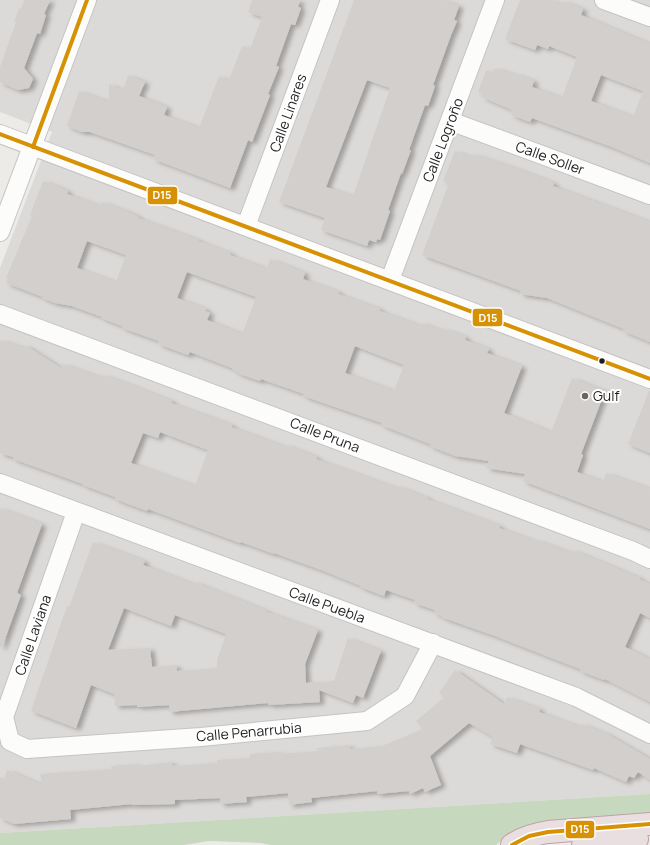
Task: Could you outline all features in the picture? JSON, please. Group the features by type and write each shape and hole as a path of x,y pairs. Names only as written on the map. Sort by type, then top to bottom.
{"highway":[{"path":"512,845 519,840 534,834 650,824"},
{"path":"582,845 650,838"}],"street":[{"path":"0,232 87,0"},
{"name":"Calle Linares","path":"246,226 330,0"},
{"name":"Calle Logroño","path":"390,280 495,0"},
{"path":"604,0 650,17"},
{"name":"Calle Soller","path":"450,121 650,195"},
{"path":"0,134 650,379"},
{"name":"Calle Pruna","path":"0,314 626,548 650,559"},
{"name":"Calle Puebla","path":"0,483 576,697 650,734"},
{"name":"Calle Laviana","path":"26,749 10,741 4,717 76,512"},
{"name":"Calle Penarrubia","path":"26,749 201,737 367,721 405,696 433,643"}],"shaded area":[{"path":"0,0 650,0 650,794 0,833 0,268 52,132 0,112"}],"green space":[{"path":"650,794 650,813 562,820 517,829 496,845 271,845 261,843 209,841 184,845 0,845 0,833"}],"building":[{"path":"24,0 50,0 44,14 46,15 40,34 37,33 24,68 33,79 29,88 18,90 0,82 0,67 16,22 14,22 19,8 21,9"},
{"path":"252,0 300,0 298,7 301,8 295,25 291,24 276,66 279,67 268,94 270,95 252,142 248,140 230,188 153,159 155,155 90,132 82,132 67,126 79,91 109,102 109,84 123,90 128,75 145,82 139,96 167,107 164,115 199,128 219,76 229,80 242,46 250,49 262,17 248,12"},
{"path":"354,0 444,0 459,6 454,20 457,21 433,85 435,86 428,106 425,105 409,150 411,150 388,210 390,211 380,240 377,239 376,242 369,240 367,246 321,230 325,218 279,202","holes":["367,80 390,88 353,196 326,187"]},
{"path":"520,0 550,0 561,4 563,1 583,9 581,15 650,44 650,163 612,147 532,118 530,122 511,115 512,110 482,97 483,94 478,92 486,70 493,73 495,68 534,81 532,87 562,98 577,57 549,46 548,49 537,45 535,50 505,39","holes":["601,75 643,91 633,117 591,101"]},
{"path":"455,151 471,157 472,154 515,168 554,183 553,186 650,222 650,342 623,331 624,329 547,298 520,294 521,291 422,255 449,183 443,181"},
{"path":"43,181 68,191 67,194 100,206 102,202 126,211 139,217 138,218 199,240 198,241 231,253 230,255 267,269 270,259 305,273 303,279 339,292 338,294 380,309 380,311 420,326 421,323 466,337 465,340 489,349 487,353 522,366 504,413 551,432 572,378 605,391 581,454 583,455 577,472 603,482 606,473 650,489 650,529 523,481 525,474 486,468 489,461 455,456 430,446 430,444 381,425 382,423 303,396 304,394 261,379 260,381 240,374 232,368 190,352 188,355 158,344 159,341 122,328 122,326 101,318 102,317 72,306 55,303 6,283 8,280 6,278 32,216 30,215","holes":["87,241 126,255 116,282 77,268","187,272 256,297 242,334 207,320 210,313 205,311 206,309 177,298","355,346 404,365 394,391 345,373"]},
{"path":"0,340 24,348 25,345 61,368 63,364 102,378 103,375 172,401 171,403 232,425 231,427 285,447 285,445 317,457 316,459 396,488 396,486 428,498 427,499 500,526 499,528 571,553 572,550 640,578 639,579 650,584 650,618 640,613 625,647 650,659 650,702 605,679 604,680 580,671 580,669 441,617 442,616 434,613 435,610 414,603 415,600 386,590 384,596 324,571 274,553 241,542 240,543 148,509 147,511 115,499 115,497 83,484 0,453","holes":["160,432 208,450 195,486 131,463 143,433 158,438"]},
{"path":"650,391 650,453 628,444"},
{"path":"0,508 42,524 17,593 21,595 2,647 0,647"},
{"path":"93,542 145,561 143,565 193,584 194,582 267,612 318,630 305,664 306,683 334,681 348,638 381,651 363,698 356,695 353,703 319,690 320,702 269,705 268,703 169,712 169,705 137,707 137,705 115,706 114,694 91,685 76,728 31,711 67,606 69,607","holes":["124,608 171,626 175,615 226,634 217,660 217,668 177,671 176,665 152,667 150,648 108,650"]},
{"path":"455,670 504,704 507,697 540,709 539,712 580,727 581,724 607,734 650,759 650,780 638,772 634,778 629,776 626,782 594,768 593,770 520,744 517,753 490,744 493,737 469,723 430,756 441,785 425,792 423,788 410,794 409,791 377,794 377,791 311,798 312,802 289,805 288,793 246,797 247,802 220,804 220,798 175,800 175,804 132,804 70,810 71,819 14,824 0,818 0,777 4,779 7,770 42,785 40,774 112,769 111,766 137,764 137,766 172,762 172,766 217,763 217,760 250,758 250,754 279,752 279,754 318,751 317,748 349,745 350,749 382,746 423,729 416,721 445,697 439,693"}],"transit line":[{"name":"D15","path":"33,147 87,0"},
{"name":"D15","path":"0,134 650,379"},
{"name":"D15","path":"512,845 529,836 548,832 650,824"}],"place":[{"name":"Gulf","path":"585,396"}]}
